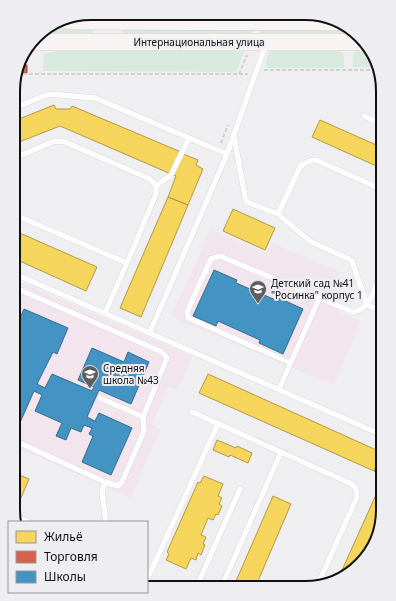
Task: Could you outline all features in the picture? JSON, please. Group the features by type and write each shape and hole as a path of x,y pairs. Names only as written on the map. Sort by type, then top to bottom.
{"main road":[{"path":"109,20 109,42"},
{"name":"Интернациональная улица","path":"40,42 356,42"}],"lane":[{"path":"150,332 227,154 267,42"},
{"path":"20,106 49,94 91,97 227,154"},
{"path":"364,116 376,121"},
{"path":"234,135 245,197 248,202 278,214 312,242 347,258 352,262 368,305 376,308"},
{"path":"156,186 171,175 189,138"},
{"path":"20,156 55,141 65,142 150,179 156,186 156,194 105,313"},
{"path":"278,214 300,167 310,160 316,160 376,187"},
{"path":"20,217 127,263"},
{"path":"291,363 191,320 187,316 187,312 211,259 216,256 349,312 358,311 368,305 376,285"},
{"path":"20,276 376,431"},
{"path":"20,290 166,355 166,362 142,417 144,431 122,482 115,486 20,443"},
{"path":"279,389 319,299"},
{"path":"100,398 142,417"},
{"path":"192,412 352,484 356,489 357,497 320,580"},
{"path":"148,578 218,424"},
{"path":"224,581 281,452"},
{"path":"105,482 102,492 106,521"},
{"path":"199,581 240,489"}],"path":[{"path":"22,74 248,74 251,70 373,70"}],"shaded area":[{"name":"Детский сад №41 \"Росинка\" корпус 1","path":"211,229 265,253 270,242 340,272 330,296 341,301 337,311 361,321 334,385 171,317"},
{"name":"Средняя школа №43","path":"20,282 192,356 178,390 168,387 152,425 161,429 130,498 20,448"}],"green space":[{"path":"255,27 252,35 121,34 122,28"},
{"path":"261,27 337,28 348,35 258,35"},
{"path":"59,28 92,28 94,29 94,33 49,35"},
{"path":"246,48 237,70 234,72 43,71 44,54 65,49"},
{"path":"359,49 362,49 372,67 353,67 353,54"},
{"path":"272,50 337,50 343,55 344,68 265,68 268,54"}],"building: Жильё":[{"path":"54,105 56,109 70,109 72,106 181,152 171,174 60,126 20,142 20,119"},
{"path":"320,120 376,145 376,166 312,137"},
{"path":"183,154 198,160 196,165 203,169 188,205 168,197 176,176 173,175"},
{"path":"168,197 188,205 141,317 120,308"},
{"path":"233,209 275,228 265,250 223,231"},
{"path":"20,233 97,267 86,291 20,261"},
{"path":"208,374 376,450 376,467 374,471 199,393"},
{"path":"217,440 236,448 237,446 252,453 248,463 230,455 229,457 213,450"},
{"path":"20,475 29,479 20,498"},
{"path":"204,476 223,484 218,496 222,498 219,504 222,506 218,515 216,514 213,520 208,518 201,535 206,537 201,555 198,553 196,560 191,558 186,569 166,560 169,554 167,552 198,482 200,483"},
{"path":"273,496 291,504 258,581 236,581"},
{"path":"375,497 375,524 371,537 355,560 342,570"}],"building: Торговля":[{"path":"25,65 27,65 27,73 22,73"}],"building: Школы":[{"path":"214,270 237,280 236,283 278,301 279,298 303,309 283,354 259,343 260,340 218,321 216,326 193,316"},
{"path":"24,309 68,328 57,354 53,352 37,384 45,388 52,374 92,391 94,387 78,380 92,348 124,362 128,352 149,362 131,404 99,390 87,417 95,421 99,413 132,428 111,475 82,462 93,436 89,434 92,428 84,425 81,432 71,428 66,440 56,436 62,423 35,411 42,395 34,391 20,422 20,318"}],"place":[{"name":"Детский сад №41 \"Росинка\" корпус 1","path":"258,304"},
{"name":"Средняя школа №43","path":"90,389"}]}
